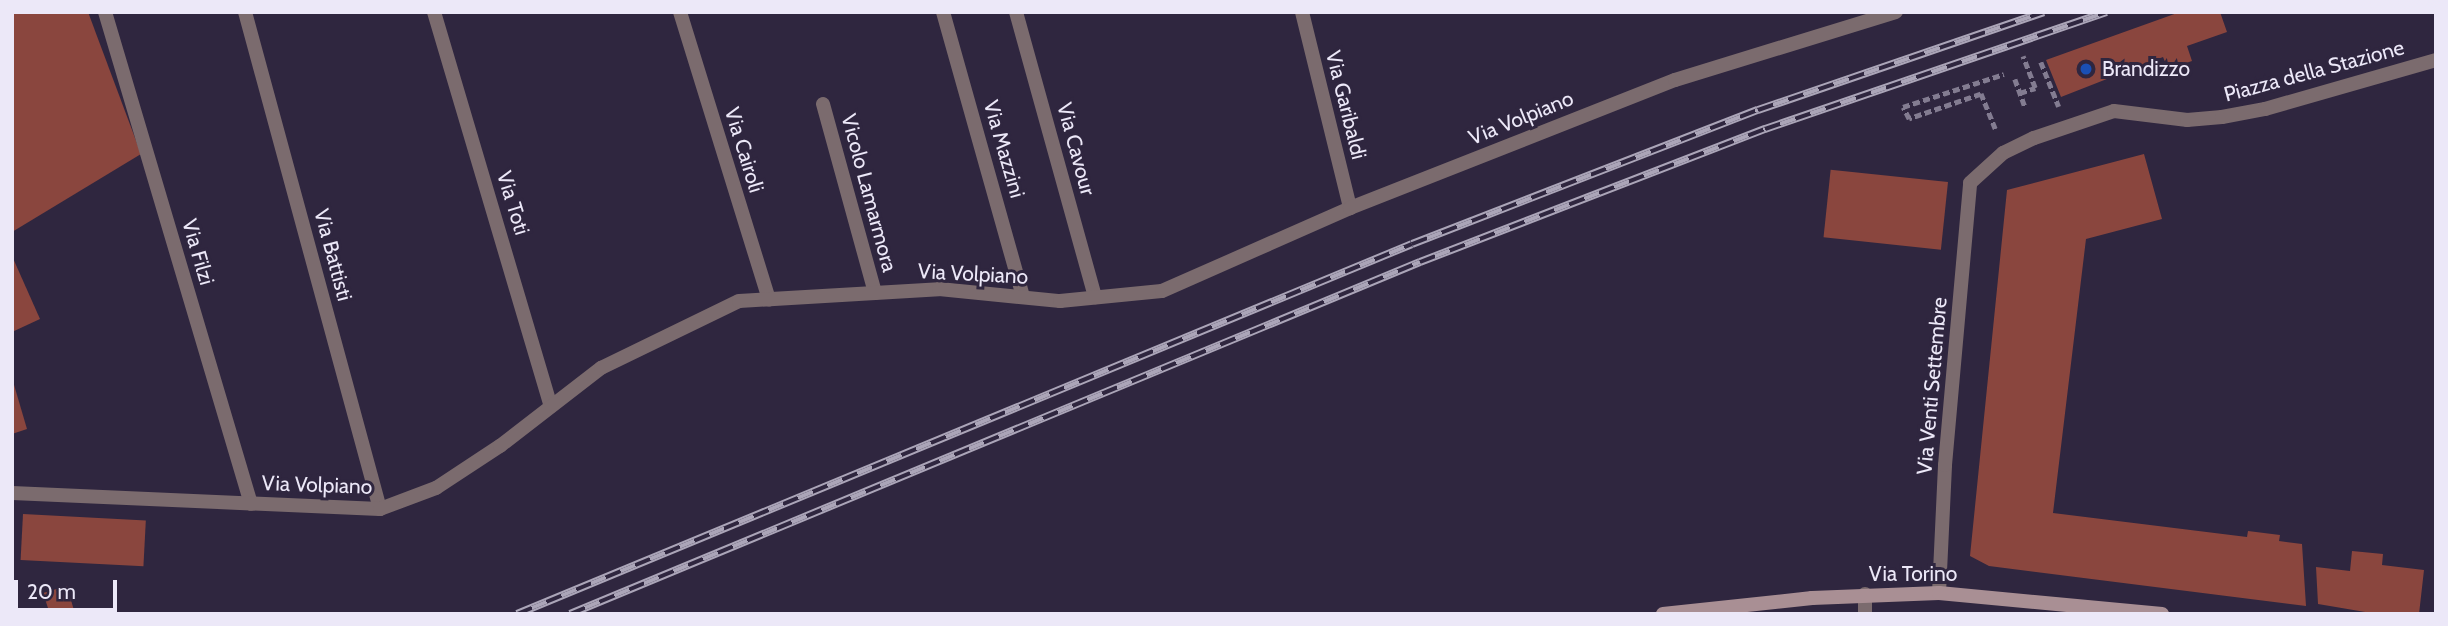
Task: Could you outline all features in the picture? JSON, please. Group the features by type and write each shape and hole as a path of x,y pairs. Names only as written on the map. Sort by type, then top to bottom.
{"main road":[{"name":"Via Torino","path":"1663,614 1865,594 1938,593 2162,614"}],"street":[{"name":"Via Filzi","path":"105,12 251,504"},
{"name":"Via Battisti","path":"244,12 380,509"},
{"name":"Via Toti","path":"433,12 551,406"},
{"name":"Via Cairoli","path":"680,12 769,300"},
{"name":"Via Mazzini","path":"943,12 1023,297"},
{"name":"Via Cavour","path":"1016,12 1095,297"},
{"name":"Via Garibaldi","path":"1302,12 1350,208"},
{"name":"Via Volpiano","path":"12,493 380,509 436,488 500,446 601,368 739,301 939,289 1060,301 1162,290 1350,208 1675,80 1896,12"},
{"name":"Piazza della Stazione","path":"1970,183 2010,149 2114,111 2187,120 2222,117 2265,109 2436,60"},
{"name":"Vicolo Lamarmora","path":"823,104 875,293"},
{"name":"Via Venti Settembre","path":"1938,593 1945,465 1970,183"},
{"path":"1865,594 1865,614"}],"path":[{"path":"2020,93 2035,88 2023,56"},
{"path":"2041,62 2059,107"},
{"path":"1995,130 1981,94 1909,119 1903,107 2004,74"},
{"path":"2015,79 2025,107"}],"building":[{"path":"12,12 88,12 141,154 12,232"},
{"path":"2180,12 2220,12 2227,32 2187,46 2192,61 2168,69 2163,57 2061,97 2046,60"},
{"path":"2144,154 2162,219 2086,239 2053,513 2247,537 2248,531 2280,535 2279,541 2302,544 2306,606 1989,566 1970,556 2007,190"},
{"path":"1831,170 1948,182 1941,250 1824,237"},
{"path":"12,256 40,319 12,332"},
{"path":"12,378 27,429 12,434"},
{"path":"23,514 146,520 143,566 21,560"},
{"path":"2352,551 2383,554 2382,565 2424,570 2419,614 2377,614 2318,604 2316,567 2350,571"},
{"path":"67,586 75,614 50,614 43,593"}],"railway":[{"path":"517,614 1412,244 1758,110 2044,12"},
{"path":"570,614 1420,262 1765,129 2106,12"}],"place":[{"name":"Brandizzo","path":"2086,69"}]}
